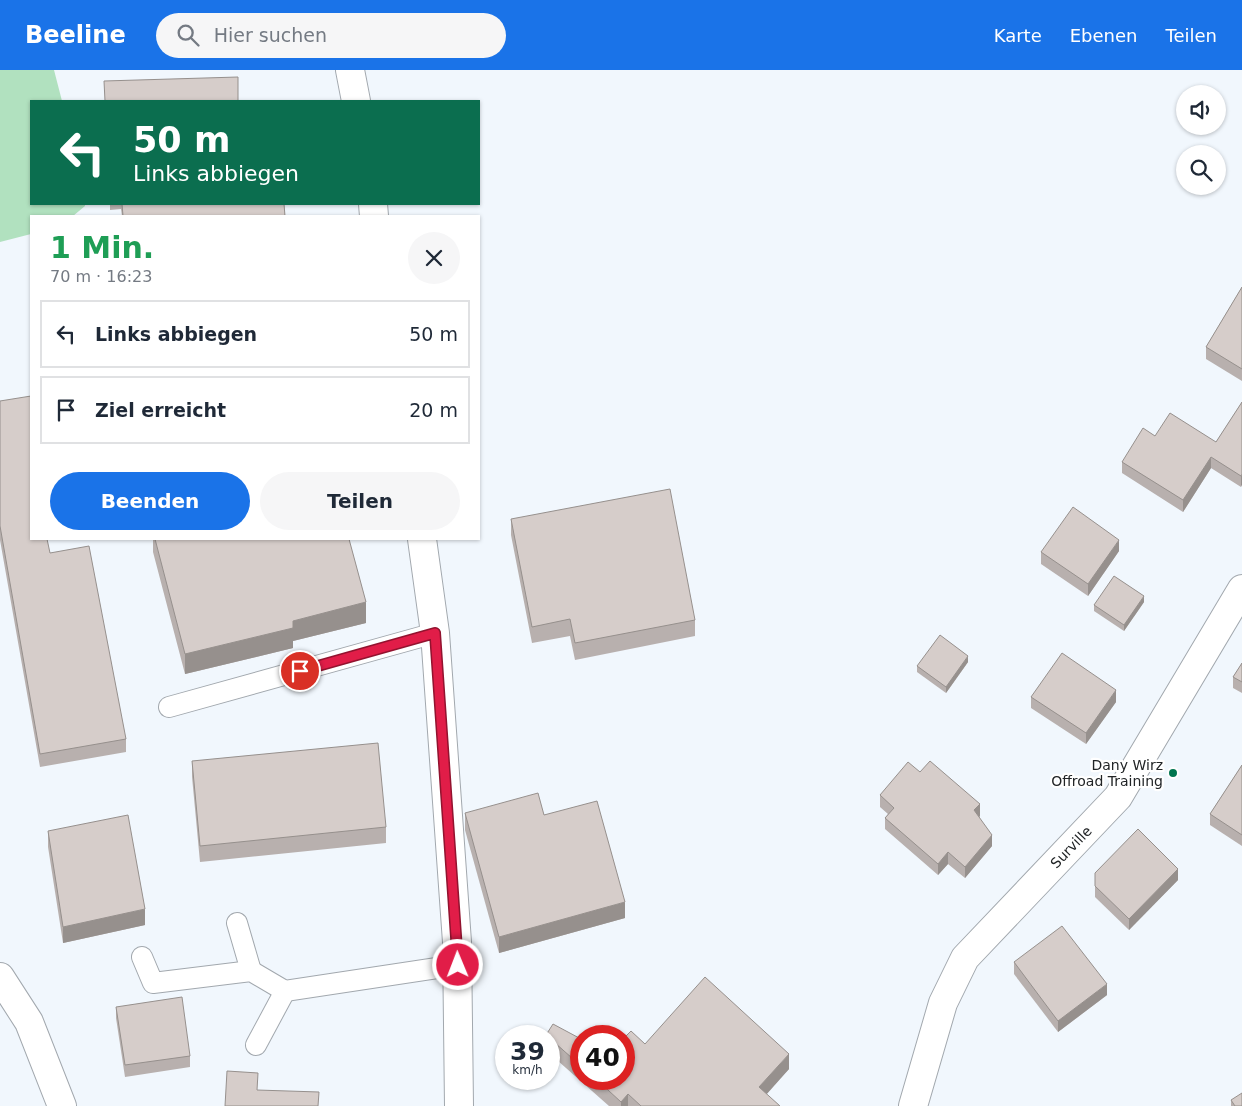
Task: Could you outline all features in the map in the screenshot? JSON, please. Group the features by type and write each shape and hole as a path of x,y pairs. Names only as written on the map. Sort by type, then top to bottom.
{"street":[{"path":"350,70 356,100"},
{"path":"422,540 435,633 458,965 460,1106"},
{"name":"Surville","path":"913,1106 943,1003 965,958 1118,797 1242,589"},
{"path":"0,977 29,1022 62,1106"}],"lane":[{"path":"169,707 435,633"},
{"path":"237,923 251,971"},
{"path":"142,957 153,983 251,971 285,991 458,965"},
{"path":"256,1045 285,991"}],"green space":[{"path":"0,70 54,70 62,100 30,100 30,205 85,206 74,215 30,215 30,234 0,242"}],"building":[{"path":"238,77 238,100 105,100 104,81"},
{"path":"122,205 284,205 285,215 123,215"},
{"path":"1242,287 1242,369 1206,347"},
{"path":"30,396 30,540 47,540 50,553 89,546 126,739 40,754 0,526 0,401"},
{"path":"1242,402 1241,476 1211,457 1183,500 1122,462 1143,428 1155,436 1170,413 1216,442"},
{"path":"670,489 695,620 575,643 570,619 532,627 511,519"},
{"path":"1073,507 1119,540 1088,584 1041,552"},
{"path":"155,540 349,540 366,602 293,621 293,628 185,654"},
{"path":"1114,576 1144,596 1124,625 1094,605"},
{"path":"940,635 968,656 946,687 917,666"},
{"path":"1062,653 1116,690 1086,733 1031,697"},
{"path":"1242,663 1242,682 1233,677"},
{"path":"378,743 386,827 200,846 192,761"},
{"path":"930,761 980,804 974,810 992,835 965,867 948,852 938,864 885,818 894,808 880,795 908,762 920,772"},
{"path":"1242,765 1242,835 1210,814"},
{"path":"538,793 544,815 597,801 625,902 499,937 465,813"},
{"path":"128,815 145,909 63,927 48,831"},
{"path":"1138,829 1178,869 1129,919 1095,886 1095,873"},
{"path":"1062,926 1107,984 1058,1021 1014,962"},
{"path":"705,977 789,1054 759,1087 780,1106 641,1106 628,1094 621,1102 608,1090 635,1090 635,1035 645,1044"},
{"path":"182,997 190,1056 125,1065 116,1007"},
{"path":"560,1028 570,1033 570,1056 560,1047"},
{"path":"227,1071 258,1073 257,1090 319,1092 318,1106 225,1106"},
{"path":"1242,1093 1242,1106 1235,1106 1231,1100"}],"place":[{"name":"Dany Wirz Offroad Training","path":"1173,773"}],"route":[{"path":"300,671 435,633 458,965"}]}
